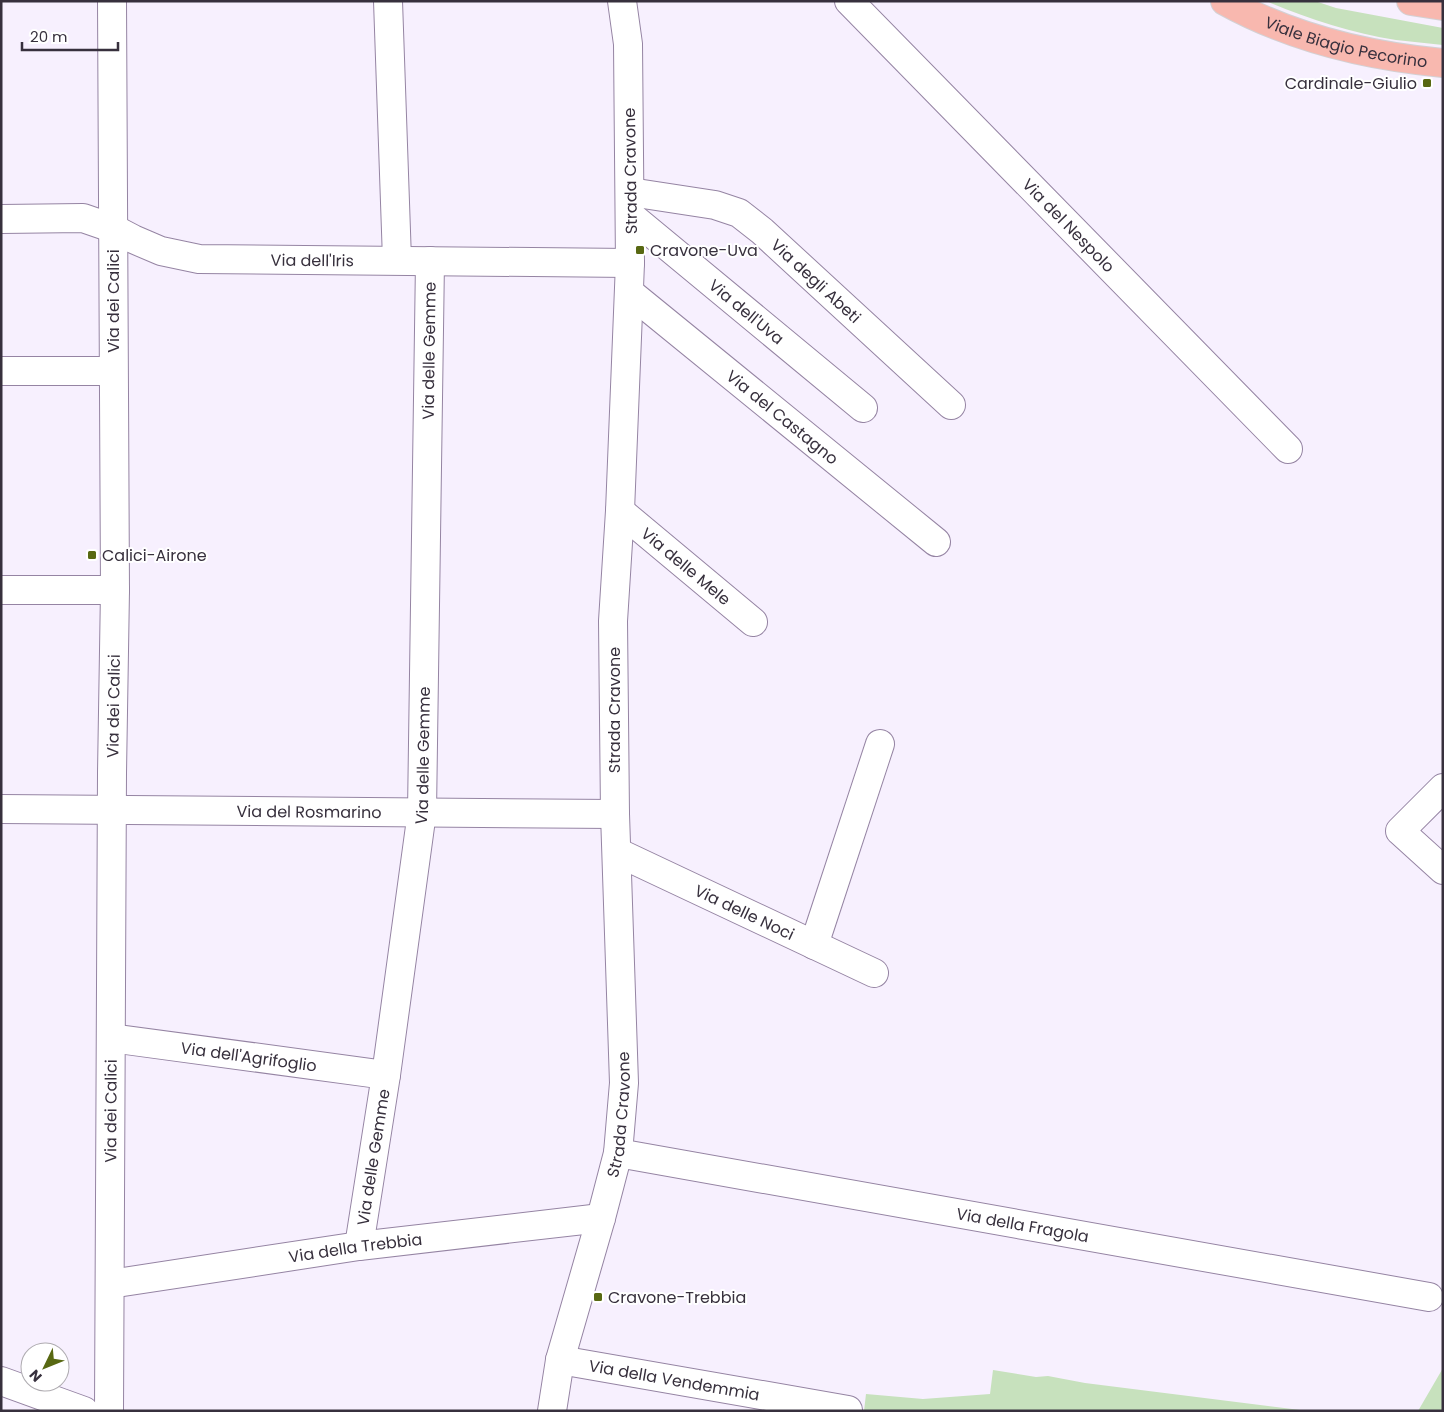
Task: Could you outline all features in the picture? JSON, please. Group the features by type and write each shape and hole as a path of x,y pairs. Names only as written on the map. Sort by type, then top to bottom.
{"main road":[{"name":"Viale Biagio Pecorino","path":"1225,1 1240,10 1280,27 1338,46 1379,55 1443,64"}],"street":[{"name":"Via dei Calici","path":"109,1411 115,590 112,1"},
{"path":"388,1 397,260"},
{"name":"Strada Cravone","path":"552,1411 560,1360 618,1153 624,1083 615,814 613,621 620,511 630,263 628,44 622,1"},
{"name":"Via del Nespolo","path":"849,1 1288,449"},
{"name":"Via degli Abeti","path":"630,204 715,205 740,213 951,405"},
{"name":"Via dell'Uva","path":"630,204 863,408"},
{"name":"Via dell'Iris","path":"1,219 83,218 112,228 161,251 199,259 630,263"},
{"name":"Via delle Gemme","path":"359,1246 386,1075 422,812 430,261"},
{"name":"Via del Castagno","path":"629,292 936,542"},
{"path":"1,372 113,371"},
{"name":"Via delle Mele","path":"620,511 753,622"},
{"path":"1,590 115,590"},
{"path":"814,945 880,744"},
{"path":"1443,788 1400,831 1443,870"},
{"name":"Via del Rosmarino","path":"1,809 615,814"},
{"name":"Via delle Noci","path":"617,852 874,973"},
{"name":"Via dell'Agrifoglio","path":"111,1038 386,1075"},
{"name":"Via della Fragola","path":"618,1153 1429,1298"},
{"name":"Via della Trebbia","path":"110,1284 359,1246 601,1218"},
{"name":"Via della Vendemmia","path":"560,1360 848,1410"},
{"path":"1,1381 55,1406 84,1411"}],"green space":[{"path":"1266,1 1315,1 1336,8 1443,28 1443,45 1396,40 1363,33 1298,14"},
{"path":"1443,1368 1443,1411 1418,1411"},
{"path":"993,1370 1308,1411 864,1411 866,1394 923,1399 990,1394"}],"place":[{"name":"Cardinale-Giulio","path":"1427,83"},
{"name":"Cravone-Uva","path":"640,250"},
{"name":"Calici-Airone","path":"92,555"},
{"name":"Cravone-Trebbia","path":"598,1297"}]}
